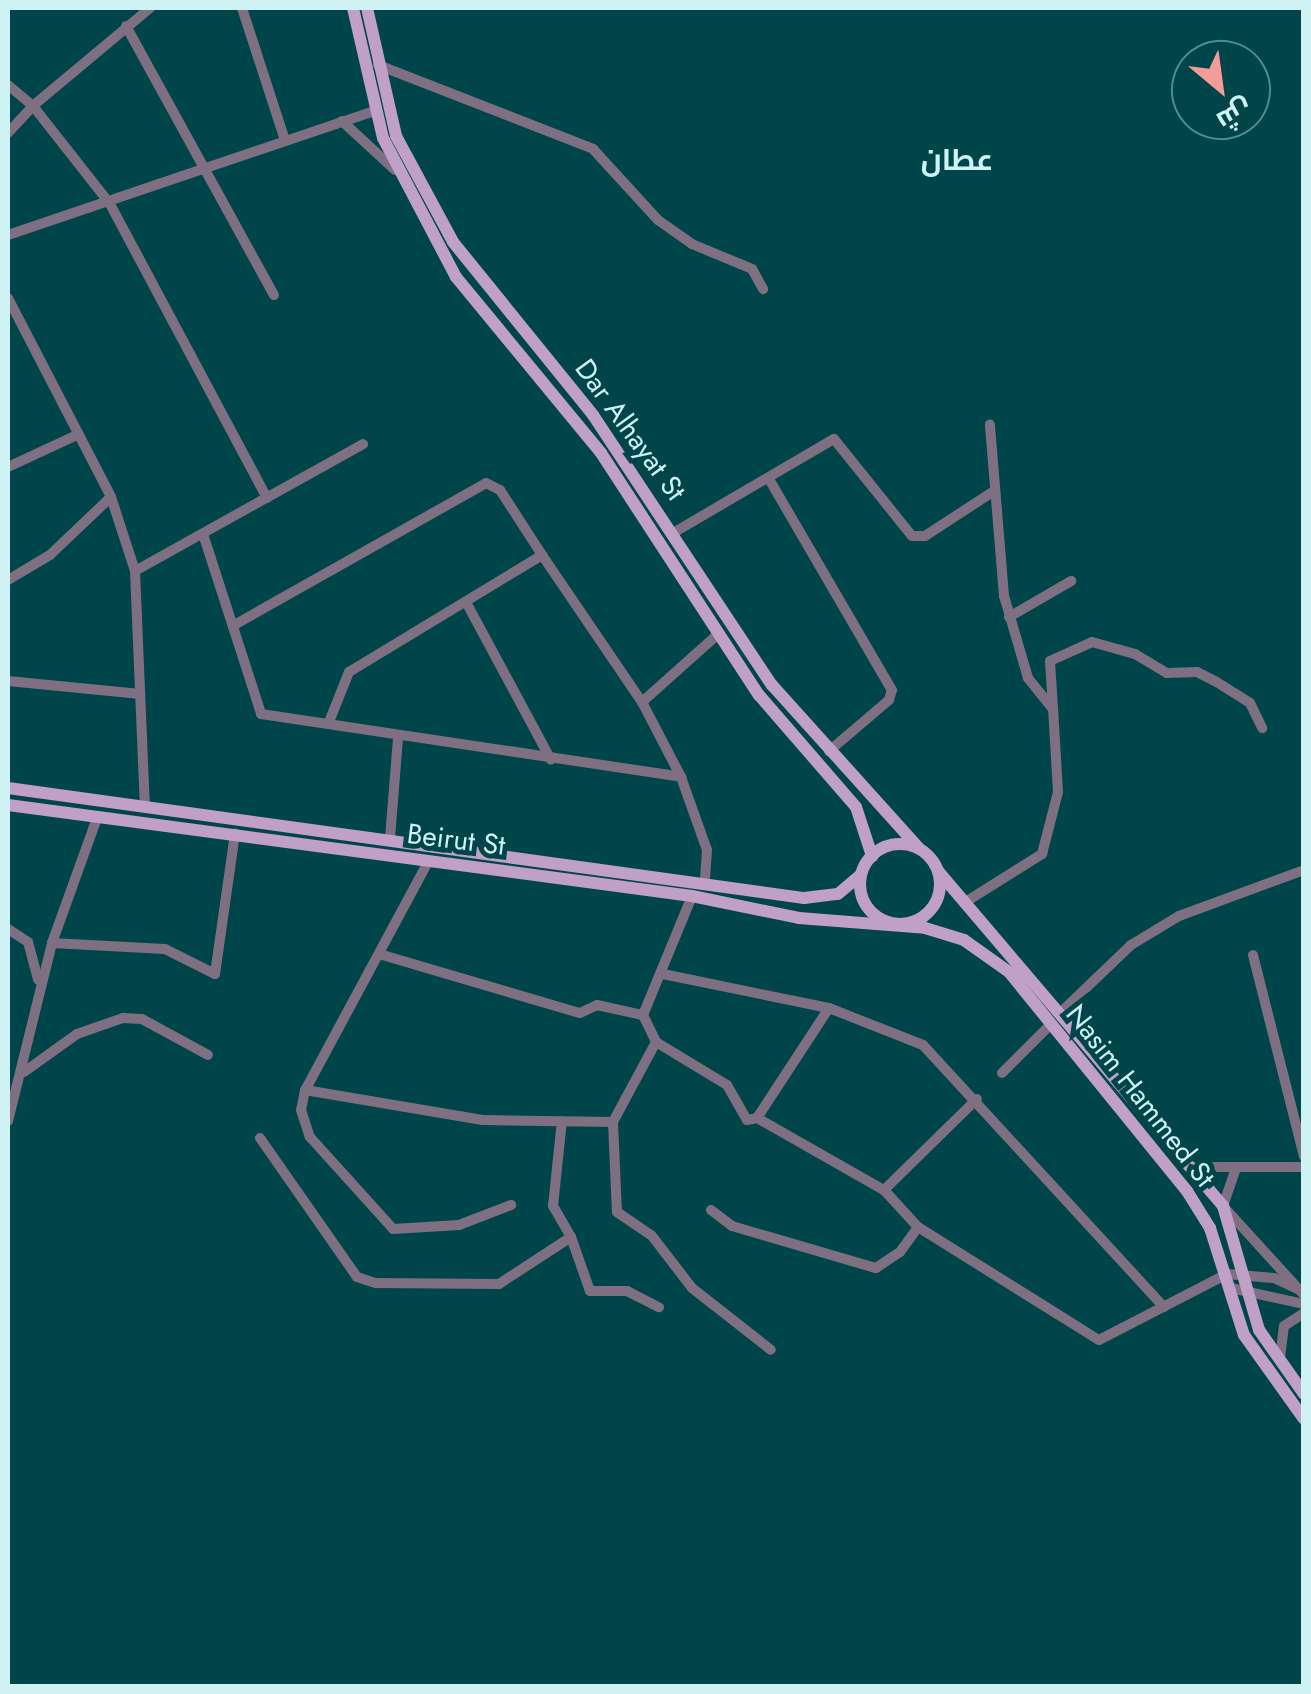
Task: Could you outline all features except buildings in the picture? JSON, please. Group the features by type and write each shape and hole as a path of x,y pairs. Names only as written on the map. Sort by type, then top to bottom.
{"main road":[{"name":"Dar Alhayat St","path":"353,8 374,111 396,170 456,277 601,452 759,695 856,806 872,856"},
{"name":"Dar Alhayat St","path":"366,8 396,136 434,211 593,416 729,624 829,751 919,848"},
{"path":"717,635 729,624"},
{"name":"Beirut St","path":"8,788 823,898 861,875"},
{"path":"24,807 26,790"},
{"name":"Beirut St","path":"8,805 692,896 800,918 898,924"},
{"path":"894,844 919,848 938,870 932,908 898,924 873,912 861,875 872,856 894,844"},
{"path":"446,863 448,848"},
{"name":"Nasim Hammed St","path":"938,870 1194,1167 1223,1206 1258,1330 1304,1394"},
{"name":"Nasim Hammed St","path":"898,924 964,940 1008,972 1051,1024 1187,1191 1210,1228 1244,1335 1304,1419"}],"street":[{"path":"8,132 33,106 150,8"},
{"path":"242,8 285,140"},
{"path":"126,26 274,295"},
{"path":"378,65 593,150 658,220 692,244 752,269 763,289"},
{"path":"8,85 33,106 110,204 267,498"},
{"path":"8,235 204,173 285,140 374,111"},
{"path":"342,121 396,170"},
{"path":"8,298 20,332 111,497 136,571 144,806"},
{"path":"8,337 20,332"},
{"path":"990,425 1009,617 1028,678 1053,708"},
{"path":"8,467 77,435"},
{"path":"673,533 834,439 918,538 994,491"},
{"path":"136,571 204,538 363,444"},
{"path":"769,479 892,690 889,700 829,751"},
{"path":"236,624 486,483 500,490 642,702 681,777 707,850 704,880"},
{"path":"8,580 50,556 111,497"},
{"path":"204,538 236,624 261,714 329,722 398,738 681,777"},
{"path":"329,722 349,672 542,555"},
{"path":"1009,617 1071,581"},
{"path":"466,602 551,760"},
{"path":"642,702 717,635"},
{"path":"966,901 1042,854 1051,840 1058,792 1050,660 1092,642 1135,654 1167,672 1198,672 1250,703 1262,728"},
{"path":"8,681 140,694"},
{"path":"390,838 398,738"},
{"path":"8,1121 24,1072 38,990 97,818"},
{"path":"52,943 164,948 215,974 235,834"},
{"path":"428,862 305,1090 301,1110 310,1136 392,1229 459,1226 511,1205"},
{"path":"1061,1012 1131,945 1178,916 1304,870"},
{"path":"643,1014 664,974 692,896"},
{"path":"8,929 35,955 38,990"},
{"path":"379,954 580,1013 597,1004 643,1014"},
{"path":"1253,956 1294,1104 1304,1157"},
{"path":"664,974 829,1008 923,1045 1164,1308"},
{"path":"757,1118 829,1008"},
{"path":"643,1014 656,1042 727,1085 740,1114 757,1118 884,1190 918,1226 1099,1340 1243,1272 1301,1292"},
{"path":"24,1072 77,1034 124,1018 142,1019 208,1055"},
{"path":"1002,1073 1051,1024"},
{"path":"656,1042 613,1122 620,1217 652,1236 692,1288 771,1350"},
{"path":"305,1090 482,1120 613,1122"},
{"path":"1294,1104 1304,1093"},
{"path":"884,1190 977,1100"},
{"path":"562,1120 553,1206 571,1237 590,1292 627,1291 659,1307"},
{"path":"260,1138 357,1278 376,1284 500,1284 571,1237"},
{"path":"1194,1167 1235,1171 1304,1168"},
{"path":"1235,1171 1223,1206 1301,1292"},
{"path":"711,1210 732,1226 876,1268 900,1252 918,1226"},
{"path":"1228,1281 1249,1292 1304,1304"},
{"path":"1280,1364 1284,1326 1304,1313"}],"district":[{"name":"عطان","path":"957,160"}]}
